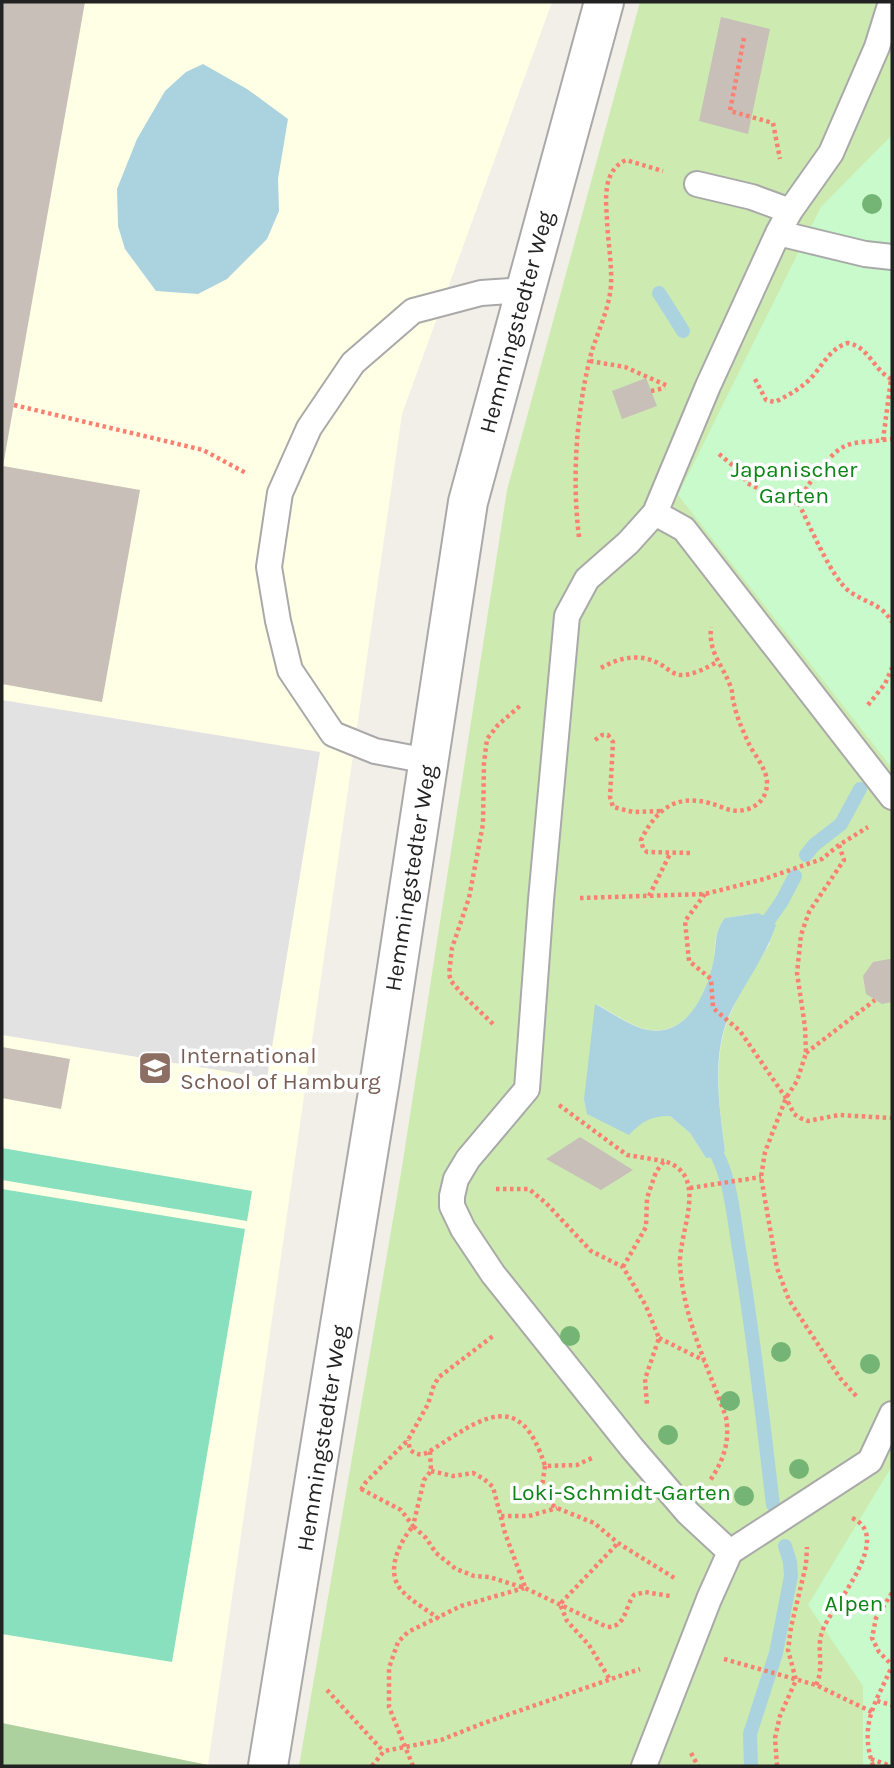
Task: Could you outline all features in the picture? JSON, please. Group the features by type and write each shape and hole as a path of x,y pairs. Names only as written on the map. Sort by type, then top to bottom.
{"street":[{"name":"Hemmingstedter Weg","path":"268,1766 380,1080 467,502 604,2"}],"lane":[{"path":"730,1552 688,1513 627,1442 493,1274 455,1215 452,1196 456,1180 468,1159 527,1089 567,616 587,579 628,543 655,513 726,346 778,233 790,211 831,153 877,47 891,2"},
{"path":"697,184 752,197 790,211"},
{"path":"778,233 865,254 892,257"},
{"path":"428,761 374,751 333,734 290,670 269,567 280,493 309,428 353,363 413,311 481,293 525,290"},
{"path":"655,513 684,529 892,797"},
{"path":"644,1766 708,1599 730,1552 870,1461 890,1426"}],"path":[{"path":"744,38 730,111 774,123 790,211"},
{"path":"587,579 577,520 576,479 579,425 590,361 606,311 611,285 606,189 618,163 626,160 697,184"},
{"path":"726,346 747,360 760,393 771,402 794,393 836,348 848,343 859,346 879,372 891,379 883,440"},
{"path":"590,361 625,367 671,387"},
{"path":"14,405 203,450 280,493"},
{"path":"798,502 816,475 839,449 846,445 892,439"},
{"path":"747,483 788,503 798,502"},
{"path":"798,502 839,580 849,591 885,611 892,622"},
{"path":"564,651 589,668 597,670 617,659 635,657 658,663 681,675 705,669 717,662"},
{"path":"531,1032 505,1029 494,1024 451,981 450,965 454,939 469,898 483,824 487,739 498,725 532,696 560,683"},
{"path":"690,853 647,852 641,844 645,831 663,811 675,803 689,799 737,812 753,808 760,802 766,788 766,776 740,724 731,687"},
{"path":"590,745 603,734 611,738 610,797 613,807 633,813 663,811"},
{"path":"575,898 705,894 764,879 822,859 871,825"},
{"path":"839,845 844,860 809,912 801,935 797,973 806,1053 797,1081 786,1098 765,1152 761,1177 777,1268 789,1300 841,1378 890,1426"},
{"path":"649,896 670,854"},
{"path":"705,894 685,921 689,961 711,979 713,1008 740,1031 794,1114 808,1121 839,1115 892,1118"},
{"path":"806,1053 875,1000"},
{"path":"560,1095 557,1104 626,1155 675,1164 684,1172 690,1188 680,1264 687,1317 726,1417 728,1444 713,1476 688,1513"},
{"path":"623,1267 646,1227 647,1198 656,1172 664,1161"},
{"path":"690,1188 761,1177"},
{"path":"456,1180 492,1189 528,1189 546,1203 591,1251 623,1267 646,1306 659,1338 706,1362"},
{"path":"359,1502 361,1489 408,1440 439,1377 524,1312"},
{"path":"545,1466 577,1465 627,1442 644,1427 647,1398 645,1379 659,1338"},
{"path":"408,1440 410,1450 416,1454 424,1454 489,1416 506,1416 519,1420 529,1429 539,1447 545,1466 542,1476 548,1502 594,1523 618,1543 708,1599"},
{"path":"430,1451 430,1471 424,1480 413,1526 398,1546 395,1565 397,1583 402,1591 439,1619"},
{"path":"430,1471 453,1476 473,1474 493,1487 505,1533 525,1587"},
{"path":"361,1489 401,1510 436,1553 456,1569 474,1576 489,1577 525,1587 607,1627 614,1628 623,1618 634,1595 645,1592 708,1599"},
{"path":"501,1516 529,1516 557,1508"},
{"path":"777,1766 775,1738 780,1716 796,1680 788,1650 806,1565 807,1549 794,1510"},
{"path":"817,1685 822,1674 820,1645 823,1628 865,1569 869,1555 870,1534 865,1525 846,1516"},
{"path":"560,1604 618,1543"},
{"path":"413,1766 389,1707 388,1682 393,1653 398,1642 408,1633 461,1606 525,1587"},
{"path":"873,1766 866,1730 892,1666 879,1652 872,1638 876,1618 892,1593"},
{"path":"560,1604 567,1621 589,1646 610,1678"},
{"path":"372,1766 384,1751 441,1740 610,1678 687,1657 732,1659 817,1685 872,1712"},
{"path":"325,1703 329,1676"},
{"path":"327,1690 384,1751"},
{"path":"877,1701 892,1705"},
{"path":"870,1759 891,1766"}],"shaded area":[{"name":"International School of Hamburg","path":"2,2 552,2 402,414 208,1765 2,1723"},
{"path":"2,700 320,752 267,1078 2,1035"}],"green space":[{"name":"Loki-Schmidt-Garten","path":"640,2 892,2 892,1766 299,1766 402,1167 507,490","holes":["758,913 770,943 740,993 725,1027 718,1079 725,1151 720,1157 706,1158 690,1133 670,1116 653,1116 638,1124 596,1004 643,1029 663,1030 675,1026 686,1019 701,997 711,971 717,933 725,918"]},
{"name":"Japanischer Garten","path":"892,135 892,768 678,495 821,207"},
{"path":"2,1148 252,1191 247,1221 2,1180"},
{"path":"2,1189 245,1229 172,1662 2,1634"},
{"name":"Alpen","path":"892,1466 892,1766 863,1766 863,1686 808,1605"},
{"path":"2,1723 208,1765 2,1766"}],"water":[{"path":"203,64 247,89 288,119 278,179 279,211 267,239 227,279 198,294 156,291 125,249 118,226 117,189 137,139 165,91 186,72"},
{"path":"758,913 776,925 762,957 733,1007 721,1041 718,1078 725,1151 720,1157 706,1158 690,1133 670,1116 648,1120 629,1135 587,1114 584,1099 595,1004 642,1029 662,1030 675,1026 694,1009 707,984 721,923 725,918"}],"building":[{"path":"2,2 85,2 3,466 140,490 102,702 2,684"},
{"path":"721,17 770,29 748,134 699,121"},
{"path":"646,378 657,406 622,419 612,391"},
{"path":"892,960 892,1002 882,1004 866,994 863,976 873,962"},
{"path":"2,1047 70,1059 61,1109 2,1098"},
{"path":"580,1137 633,1170 601,1190 546,1159"}],"waterway":[{"path":"659,293 683,331"},
{"path":"806,855 814,845 841,824 860,789"},
{"path":"759,934 782,901 795,876"},
{"path":"710,1142 723,1168 733,1211 754,1348 773,1505"},
{"path":"751,1766 750,1734 776,1653 791,1576 785,1546"}],"place":[{"name":"International School of Hamburg","path":"155,1068"}]}
